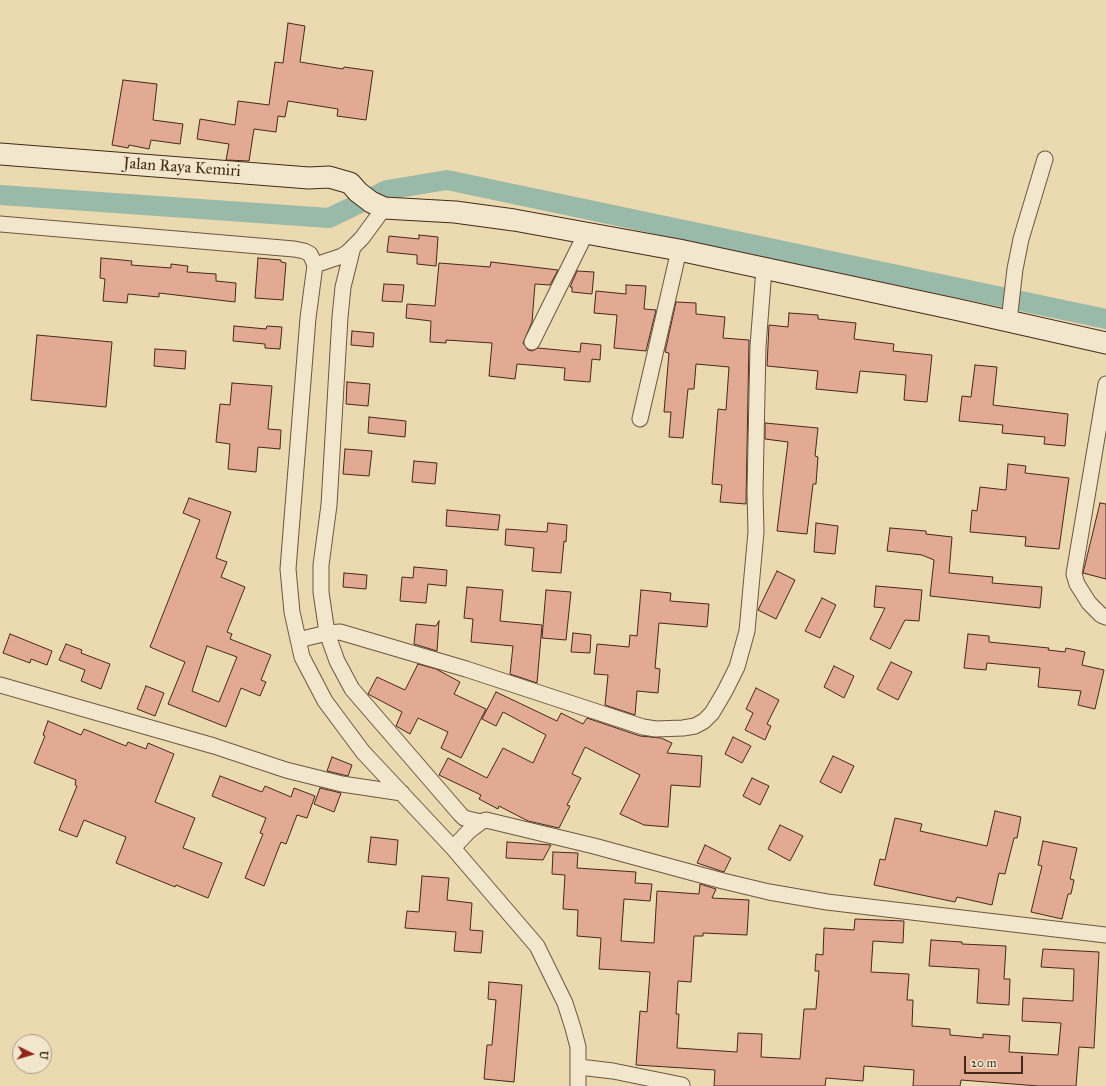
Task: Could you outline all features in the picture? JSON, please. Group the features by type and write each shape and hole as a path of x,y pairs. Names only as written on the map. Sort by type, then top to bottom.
{"main road":[{"name":"Jalan Raya Kemiri","path":"0,154 309,178 329,177 350,183 371,201"},
{"path":"371,201 514,220 679,250 764,269 1010,311 1106,343"}],"street":[{"path":"1010,311 1015,269 1021,239 1044,159"},
{"path":"319,264 347,251 362,238 371,201"},
{"path":"0,224 294,249 310,254 319,264"},
{"path":"532,342 586,233"},
{"path":"640,418 679,250"},
{"path":"347,251 340,317 329,505 321,565 324,633 352,689 460,814 464,818 481,822"},
{"path":"319,264 308,318 288,569 292,612 300,639 302,657 325,701 363,752 454,846 537,946 565,1003 578,1047 582,1068 578,1086"},
{"path":"300,639 324,633 340,632 466,669 642,727 656,729 683,728 695,726 704,721 712,713 737,667 747,631 756,532 754,491 758,346 764,269"},
{"path":"1106,384 1074,574 1077,584 1089,603 1106,617"},
{"path":"0,685 65,702 293,771 357,787 402,793"},
{"path":"454,846 469,831 486,820 594,846 723,881 770,892 827,902 1106,935"},
{"path":"582,1068 613,1071 682,1085"}],"building":[{"path":"288,23 305,26 300,62 343,69 344,67 373,71 366,120 337,116 338,109 288,101 285,117 278,116 276,132 254,129 249,161 226,160 229,144 197,139 200,119 235,125 238,101 269,105 275,62 283,63"},
{"path":"123,80 157,84 153,120 183,124 180,144 151,140 149,149 129,145 128,148 112,145"},
{"path":"419,235 438,237 436,266 417,264 417,255 387,252 389,236 419,239"},
{"path":"101,258 132,261 131,265 171,268 171,264 188,266 187,272 216,274 216,281 236,283 235,302 159,293 159,297 128,294 127,303 103,301 105,279 100,278"},
{"path":"258,258 281,260 281,262 286,263 283,300 255,298"},
{"path":"491,262 558,270 550,285 535,284 532,322 523,343 528,350 532,351 538,348 580,352 581,343 601,345 600,360 592,359 590,382 564,380 565,368 517,364 515,379 489,376 492,343 446,340 446,343 430,342 431,321 406,318 407,304 435,306 439,263 490,267"},
{"path":"577,271 594,272 592,294 572,292 572,287 570,287"},
{"path":"384,284 404,285 402,302 382,301"},
{"path":"626,285 646,286 644,309 656,310 646,351 614,348 617,315 594,313 596,291 626,294"},
{"path":"676,302 696,303 696,314 725,317 723,338 749,340 746,504 720,502 722,485 712,484 718,409 726,410 729,367 696,364 694,389 688,389 683,438 669,437 671,412 664,412 669,353 665,352"},
{"path":"789,313 818,315 818,319 856,323 854,339 894,344 893,351 932,355 927,402 904,400 906,375 860,371 857,393 816,389 818,371 767,366 769,325 788,327"},
{"path":"234,326 266,329 267,326 282,327 280,349 265,348 265,344 233,341"},
{"path":"352,331 374,333 373,347 351,345"},
{"path":"37,335 112,342 106,407 31,400"},
{"path":"155,349 186,351 185,369 154,366"},
{"path":"975,365 997,367 993,405 1068,414 1065,446 1044,444 1045,437 1002,433 1003,425 959,421 962,396 971,397"},
{"path":"347,382 370,384 368,406 346,404"},
{"path":"232,383 272,386 268,429 281,430 280,449 258,447 256,472 228,469 230,444 216,442 220,404 230,405"},
{"path":"369,417 406,421 405,437 368,433"},
{"path":"765,423 818,428 815,456 818,457 816,484 813,484 807,534 777,531 788,442 765,439"},
{"path":"345,449 372,451 369,476 343,474"},
{"path":"414,461 437,463 435,484 412,482"},
{"path":"1008,464 1026,466 1025,473 1069,478 1059,549 1025,546 1026,537 970,532 972,510 977,511 980,487 1006,490"},
{"path":"189,498 231,512 216,558 227,562 221,577 245,587 227,632 232,634 230,639 271,655 261,680 266,682 260,696 241,688 226,727 168,704 185,662 150,647 200,520 183,513","holes":["207,646 237,657 219,702 192,691"]},
{"path":"1100,503 1106,504 1106,579 1083,573"},
{"path":"447,510 500,515 498,530 446,526"},
{"path":"548,523 567,525 561,573 532,571 534,548 505,545 506,529 547,532"},
{"path":"816,523 838,526 835,554 814,552"},
{"path":"890,528 926,531 926,534 952,537 949,573 993,577 992,583 1042,587 1040,608 930,596 934,560 922,555 887,551"},
{"path":"414,567 447,570 446,586 428,584 426,603 400,601 402,577 413,578"},
{"path":"777,571 795,580 776,619 758,610"},
{"path":"344,573 367,575 366,589 343,587"},
{"path":"876,586 922,590 919,621 905,620 890,649 870,639 885,608 874,607"},
{"path":"467,587 503,590 500,621 542,625 537,683 510,674 513,646 471,642 473,619 464,618"},
{"path":"546,590 571,592 566,640 542,638"},
{"path":"641,590 671,593 670,601 709,604 707,627 659,623 655,668 660,669 658,693 637,691 635,715 605,705 608,675 594,674 597,644 629,647 630,635 637,636"},
{"path":"822,598 836,605 820,638 805,631"},
{"path":"439,621 437,651 414,644 416,624 436,626"},
{"path":"573,633 591,635 590,653 571,652"},
{"path":"10,634 52,651 47,665 31,659 30,663 3,653"},
{"path":"968,634 989,636 989,642 1049,648 1048,650 1065,652 1066,648 1085,652 1082,665 1104,670 1095,709 1078,705 1081,691 1038,687 1040,668 987,663 986,670 964,668"},
{"path":"66,644 82,650 81,653 110,664 101,689 81,681 85,670 59,660"},
{"path":"891,662 912,672 898,700 877,689"},
{"path":"418,664 436,669 460,682 454,694 486,709 461,758 441,748 448,732 418,718 410,734 396,726 402,712 368,694 377,677 405,690"},
{"path":"834,666 854,676 844,698 824,687"},
{"path":"146,686 164,693 155,716 137,709"},
{"path":"756,688 779,700 767,724 771,726 765,740 745,730 753,713 746,709"},
{"path":"496,692 557,721 561,713 583,724 587,718 640,736 661,738 672,743 667,753 702,756 700,787 671,785 668,827 644,825 620,814 640,775 585,747 572,774 581,778 567,805 570,806 559,828 528,821 499,806 498,809 479,799 481,795 439,775 448,758 487,778 503,748 533,763 546,735 503,712 496,726 482,719"},
{"path":"48,721 81,735 84,729 126,746 128,742 146,749 148,743 174,754 155,802 195,818 183,848 222,863 208,898 176,885 175,887 116,863 126,837 84,820 77,837 59,830 77,786 75,785 76,780 34,763 45,736 43,735"},
{"path":"733,737 751,746 742,763 725,754"},
{"path":"833,756 854,766 841,793 820,782"},
{"path":"332,757 352,765 348,776 327,771"},
{"path":"220,776 262,792 265,786 291,797 294,788 315,796 307,818 297,815 286,844 281,842 264,886 245,878 263,834 260,833 266,818 212,796"},
{"path":"752,778 769,786 760,805 743,796"},
{"path":"320,788 341,793 334,812 314,804"},
{"path":"995,811 1021,817 1017,838 1014,838 1005,874 999,873 992,905 957,897 955,902 874,885 880,859 885,860 895,818 922,824 920,831 987,846"},
{"path":"780,825 803,836 790,861 768,849"},
{"path":"371,837 398,840 396,865 368,862"},
{"path":"1043,841 1077,848 1070,879 1074,880 1071,894 1068,894 1062,919 1031,912 1042,866 1038,865"},
{"path":"507,842 551,845 543,860 506,858"},
{"path":"705,845 731,858 724,872 697,863"},
{"path":"553,852 578,853 577,868 636,872 635,883 652,884 650,901 624,899 621,941 654,943 657,891 699,894 700,884 716,889 712,898 749,900 747,935 703,933 703,936 694,936 691,982 678,981 676,1014 679,1014 677,1048 737,1052 738,1033 762,1034 761,1057 800,1059 804,1009 816,1009 819,971 815,971 816,954 823,955 824,928 854,930 855,919 904,921 903,943 873,941 871,972 909,974 907,1000 913,1000 912,1026 950,1029 950,1035 983,1038 983,1034 1010,1036 1009,1052 1058,1055 1061,1023 1022,1021 1023,998 1073,1001 1074,969 1041,967 1043,949 1099,952 1094,1048 1079,1047 1076,1086 1039,1086 961,1080 960,1086 913,1086 914,1070 864,1066 863,1081 826,1078 825,1086 714,1086 715,1070 636,1065 640,1011 647,1012 650,972 599,969 601,938 577,936 578,910 563,909 565,875 552,874"},
{"path":"422,876 449,878 447,900 472,903 470,930 483,931 481,953 454,951 456,932 405,928 407,911 419,912"},
{"path":"931,940 962,942 962,944 1006,946 1004,979 1010,979 1009,1005 977,1003 979,969 929,966"},
{"path":"489,982 522,985 514,1082 484,1079 487,1045 492,1045 496,1000 488,999"}],"waterway":[{"path":"0,195 329,218 387,190 447,180 1106,319"}]}
